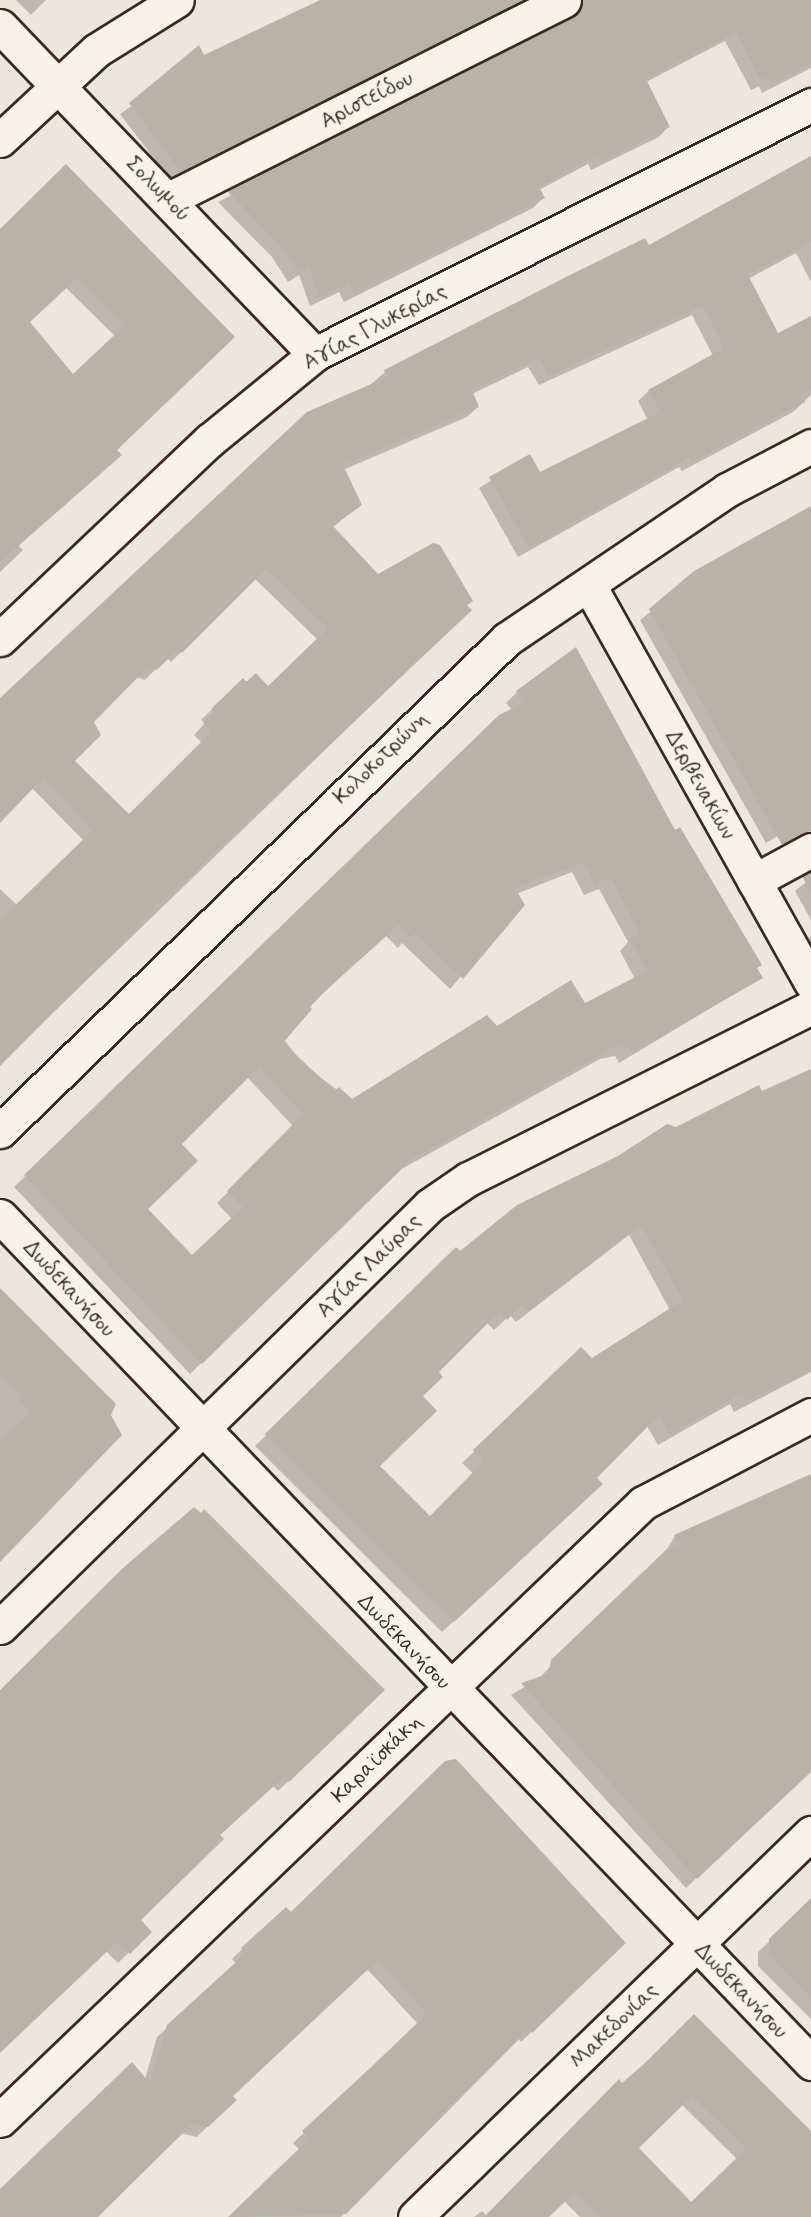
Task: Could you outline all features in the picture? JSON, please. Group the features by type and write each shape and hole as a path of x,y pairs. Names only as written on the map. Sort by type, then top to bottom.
{"street":[{"path":"0,140 97,50 177,0"},
{"name":"Αριστείδου","path":"170,199 564,0"},
{"name":"Σολωμού","path":"0,26 56,87 170,199 315,354"},
{"name":"Αγίας Γλυκερίας","path":"0,639 210,440 315,354 811,105"},
{"name":"Κολοκοτρώνη","path":"0,1131 470,671 507,639 590,587 727,490 811,446"},
{"name":"Δερβενακίων","path":"590,587 811,982"},
{"path":"754,880 811,850"},
{"name":"Αγίας Λαύρας","path":"0,1627 204,1432 430,1205 468,1179 811,1007"},
{"name":"Δωδεκανήσου","path":"0,1216 449,1690 811,2063"},
{"name":"Καραϊσκάκη","path":"0,2120 643,1503 807,1426"},
{"name":"Μακεδονίας","path":"415,2217 698,1946 811,1833"}],"building":[{"path":"320,0 522,0 181,172 129,103 199,45 204,55"},
{"path":"583,0 811,0 811,64 773,84 769,77 761,81 736,32 646,79 670,127 602,161 598,155 539,187 545,198 354,293 349,283 320,298 309,267 299,273 282,247 227,191 572,17"},
{"path":"811,156 811,242 748,275 778,333 811,316 811,390 801,395 805,402 692,462 690,457 529,548 489,477 530,454 540,472 660,412 648,390 724,348 703,306 549,376 539,358 472,390 479,407 343,465 362,505 333,526 378,574 433,543 440,545 473,601 467,605 472,610 161,904 0,1066 0,920 93,830 43,778 0,823 0,698 307,412 387,377 384,370 645,238 649,245","holes":["266,569 328,628 268,686 256,673 246,682 243,678 211,709 215,712 203,723 211,732 129,814 75,761 101,735 94,722 148,667 157,670 178,649 182,653"]},
{"path":"66,164 235,337 117,450 122,455 0,562 0,229","holes":["77,278 125,325 73,374 30,322"]},
{"path":"811,506 811,831 782,845 649,609 694,571"},
{"path":"576,647 675,830 680,827 762,965 757,968 763,978 631,1053 627,1046 613,1048 411,1160 202,1364 24,1175 499,715 525,702 516,691","holes":["584,862 595,884 611,878 640,933 630,938 647,971 585,1003 571,980 497,1026 487,1015 352,1099 339,1087 335,1091 283,1043 312,1009 309,1006 398,925 410,938 415,933 463,979 525,905 515,888","259,1067 303,1114 227,1191 243,1207 192,1255 148,1209 198,1161 182,1144"]},
{"path":"811,871 811,893 802,876"},
{"path":"811,1069 811,1371 746,1401 742,1393 670,1435 659,1415 597,1478 603,1484 454,1622 265,1434 456,1247 460,1251 517,1205 618,1156 667,1124 676,1127 759,1085 763,1093","holes":["641,1225 683,1300 592,1358 581,1347 473,1450 484,1461 430,1516 380,1466 437,1411 423,1396 443,1377 439,1372 499,1312 507,1320 522,1305 528,1311"]},
{"path":"0,1288 116,1404 111,1415 122,1435 0,1562 0,1441 30,1412 19,1401 23,1397 0,1376"},
{"path":"811,1474 811,1772 697,1879 521,1683 548,1674 551,1660 669,1547 678,1545 674,1535"},
{"path":"194,1507 201,1513 204,1509 385,1690 289,1782 284,1777 220,1835 224,1839 141,1920 152,1932 130,1954 117,1942 0,2053 0,1690 124,1567"},
{"path":"456,1759 626,1943 532,2033 529,2029 346,2214 228,2217 309,2139 302,2131 421,2021 426,2012 378,1960 233,2096 237,2100 208,2127 192,2124 98,2217 0,2217 0,2189 132,2062 150,2083 167,2025 246,1953 241,1948 286,1907 291,1912 445,1761"},
{"path":"811,1898 811,1998 769,1955 769,1939"},
{"path":"694,2014 811,2131 811,2217 600,2217 575,2192 549,2217 484,2217 619,2079 622,2083","holes":["692,2096 746,2149 691,2202 639,2148"]}]}
